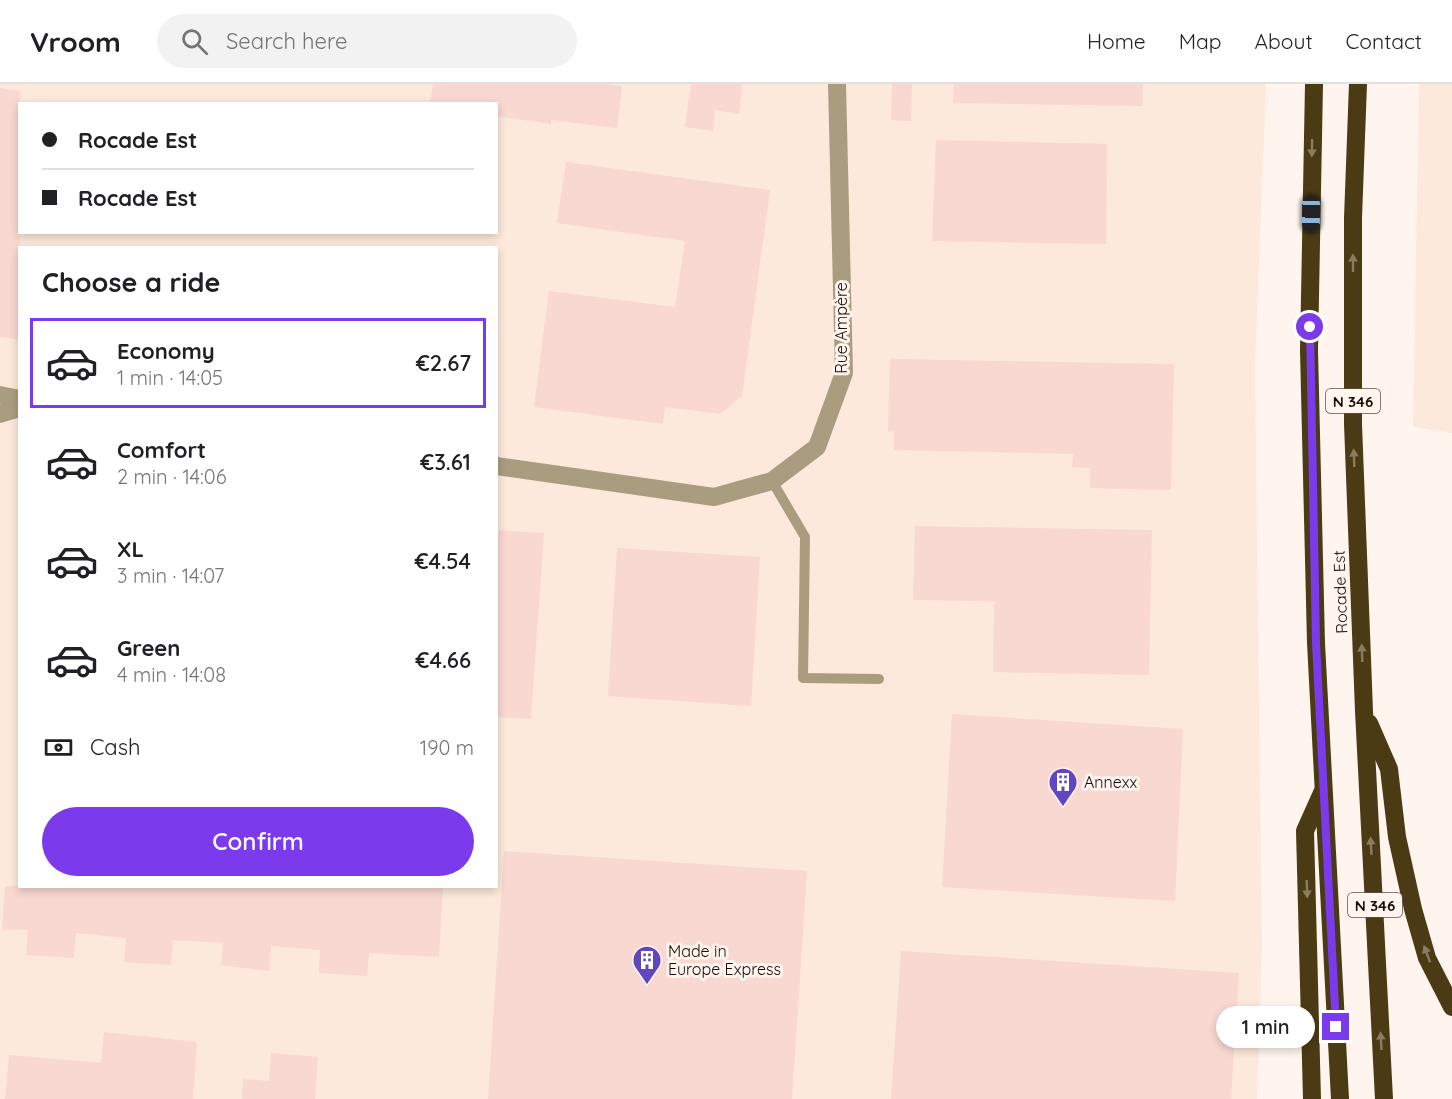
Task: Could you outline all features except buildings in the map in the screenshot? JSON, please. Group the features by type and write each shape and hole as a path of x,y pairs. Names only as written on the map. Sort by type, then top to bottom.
{"highway":[{"name":"Rocade Est","path":"1314,84 1309,350 1316,643 1340,1099"},
{"name":"Rocade Est","path":"1358,84 1353,218 1353,424 1364,711 1384,1099"},
{"path":"1364,711 1389,769 1397,837 1427,958 1452,1006"},
{"path":"1312,1099 1305,831 1323,789"}],"street":[{"name":"Rue Ampère","path":"498,466 714,497 772,482 817,447 844,373 837,84"},
{"path":"0,395 18,399"},
{"path":"0,414 18,409"}],"lane":[{"path":"772,482 805,537 803,678 879,679"}],"shaded area":[{"path":"0,84 1266,84 1255,367 1262,946 1257,1099 0,1099"},
{"path":"1419,84 1452,84 1452,433 1413,427"}],"place":[{"name":"Annexx","path":"1063,808"},
{"name":"Made in Europe Express","path":"647,986"}],"route":[{"path":"1310,327 1316,643 1336,1027"}]}
